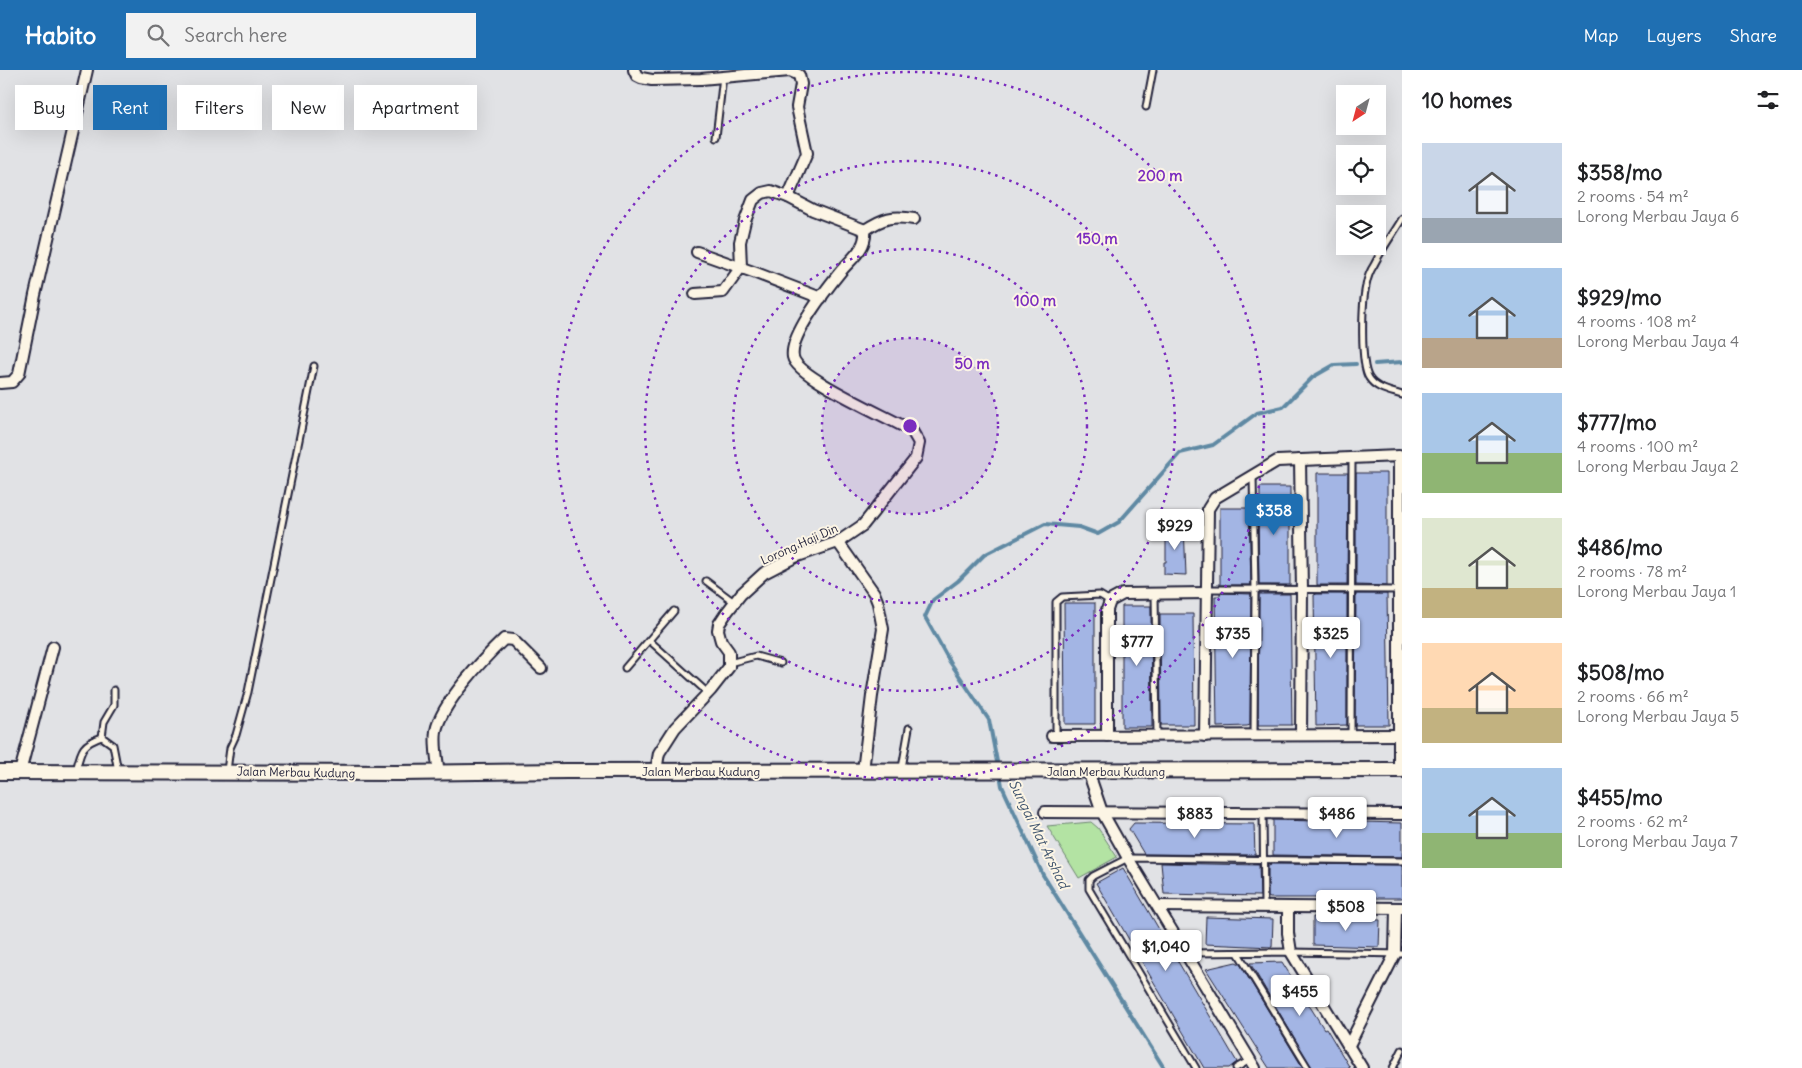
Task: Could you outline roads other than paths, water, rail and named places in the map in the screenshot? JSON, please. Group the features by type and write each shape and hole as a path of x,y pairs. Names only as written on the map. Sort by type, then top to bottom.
{"main road":[{"name":"Jalan Merbau Kudung","path":"0,772 227,771 439,773 1401,770"}],"street":[{"path":"0,383 12,382 19,374 35,295 87,70"},
{"path":"634,70 636,76 652,80 701,79 790,71 799,75 801,84 797,107 807,153 788,197"},
{"path":"695,294 722,292 741,267 740,242 745,221 753,200 762,192 771,191 788,197 814,210 865,230"},
{"path":"865,230 885,218 902,217 914,219"},
{"path":"697,252 821,298 860,250 866,240 865,230"},
{"name":"Lorong Haji Din","path":"729,663 729,652 721,641 718,630 719,624 735,602 764,573 795,557 838,542 863,525 916,458 918,443 912,431 834,390 798,367 793,356 796,339 806,319 821,298"},
{"path":"1205,736 1208,509 1215,498 1277,461 1400,456 1401,770"},
{"path":"1300,460 1302,590 1300,735"},
{"path":"838,542 865,580 878,603 883,629 872,696 863,771"},
{"path":"1107,736 1107,610 1110,601 1123,594 1207,591"},
{"path":"439,773 436,731 442,715 473,671 504,639 514,640 541,668"},
{"path":"20,772 53,648"},
{"path":"656,771 659,753 674,728 722,678 729,667 729,663"},
{"path":"1054,736 1401,735"},
{"path":"1088,771 1102,812 1253,1064"},
{"path":"1045,812 1402,814"},
{"path":"1158,906 1399,908 1399,954 1348,1047"},
{"path":"1288,907 1288,933 1291,952 1362,1068"}],"lane":[{"path":"1146,107 1153,70"},
{"path":"716,137 723,76"},
{"path":"1402,219 1373,265 1366,286 1363,316 1363,346 1367,374 1376,386 1402,395"},
{"path":"227,771 230,748 236,735 250,683 314,366"},
{"path":"1351,735 1352,459"},
{"path":"1253,475 1255,590 1254,735"},
{"path":"706,581 735,602"},
{"path":"1207,591 1401,590"},
{"path":"1155,594 1157,736"},
{"path":"1054,736 1056,602 1062,597 1100,596 1110,601"},
{"path":"625,668 674,611"},
{"path":"650,641 708,693"},
{"path":"729,663 756,656 781,663"},
{"path":"102,738 104,722 114,705 114,690"},
{"path":"902,771 909,728"},
{"path":"76,771 80,754 89,742 102,738 113,745 118,771"},
{"path":"1263,813 1264,907"},
{"path":"1196,1068 1089,889 1089,880 1093,876 1128,858 1263,861 1402,861"},
{"path":"1187,954 1291,952 1399,954"},
{"path":"1238,953 1308,1068"},
{"path":"1393,1068 1402,1050"},
{"path":"1236,1068 1253,1064"}],"waterway":[{"name":"Sungai Mat Arshad","path":"1375,364 1402,362"},
{"name":"Sungai Mat Arshad","path":"998,767 989,720 950,662 925,617 933,600 958,581 984,555 1045,524 1079,527 1098,534 1119,522 1180,453 1213,445 1257,413 1283,407 1313,377 1334,365 1356,364"},
{"name":"Sungai Mat Arshad","path":"1000,774 1002,786 1043,875 1164,1068"}]}
